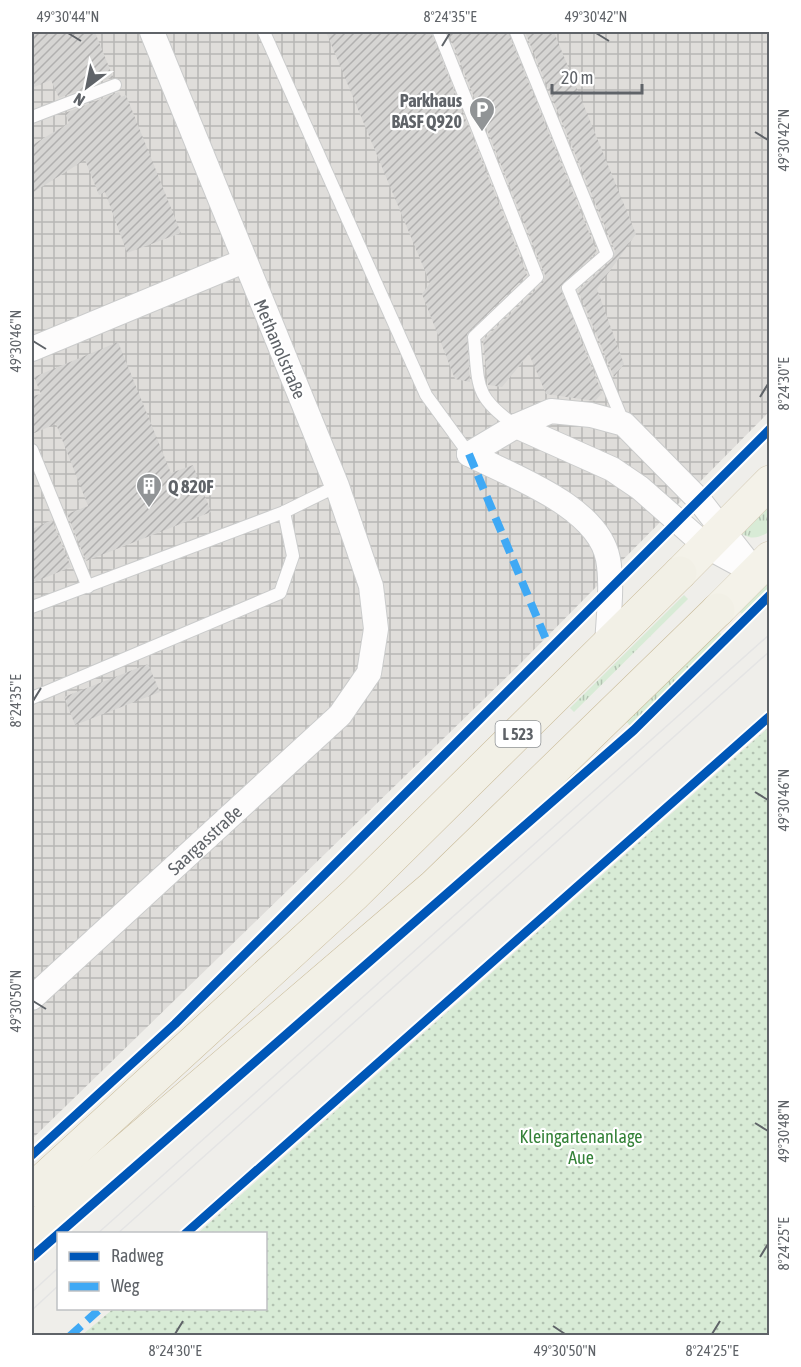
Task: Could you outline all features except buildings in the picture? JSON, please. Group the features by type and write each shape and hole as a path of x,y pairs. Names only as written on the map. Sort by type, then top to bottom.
{"highway":[{"name":"L 523","path":"32,1190 355,894 680,573"},
{"name":"L 523","path":"32,1230 434,886 718,610"}],"main road":[{"name":"L 523","path":"680,573 770,482"},
{"name":"L 523","path":"718,610 763,565"}],"street":[{"name":"Methanolstraße","path":"152,32 337,486 371,586 376,629 369,673"},
{"path":"32,349 244,261"},
{"path":"469,454 516,426 552,411 591,415 624,424 715,537"},
{"path":"516,426 612,469 715,537 763,565"},
{"path":"469,454 573,509 597,532 608,559 607,647"},
{"name":"Saargasstraße","path":"32,998 340,715 369,673"}],"lane":[{"path":"264,32 426,394 469,454"},
{"path":"439,32 537,277 474,337 482,395 493,409 516,426"},
{"path":"516,32 607,254 568,288 624,424"},
{"path":"32,117 115,85"},
{"path":"32,450 88,587"},
{"path":"32,607 284,512 337,486"},
{"path":"32,698 280,593 293,556 284,512"}],"shaded area":[{"path":"32,32 769,32 769,412 515,669 32,1139"}],"green space":[{"path":"769,506 769,532 756,538 742,534"},
{"path":"769,579 769,588 744,615 738,611"},
{"path":"684,595 688,599 574,712 570,708"},
{"path":"718,631 723,636 631,727 626,721"},
{"name":"Kleingartenanlage Aue","path":"769,727 769,1335 82,1335 112,1310 267,1310 267,1232 199,1232"}],"tram line":[{"path":"99,1232 770,634"},
{"path":"119,1232 770,651"},
{"path":"32,1292 57,1269"},
{"path":"32,1310 57,1287"}],"marked path":[{"path":"469,454 550,649"},
{"path":"70,1336 99,1310"}],"cycle path":[{"path":"32,1155 175,1024 770,429"},
{"path":"61,1232 634,730 770,595"},
{"path":"187,1232 770,716"},
{"path":"32,1257 57,1235"}],"place":[{"name":"Parkhaus BASF Q920","path":"482,133"},
{"name":"Q 820F","path":"149,509"}]}
